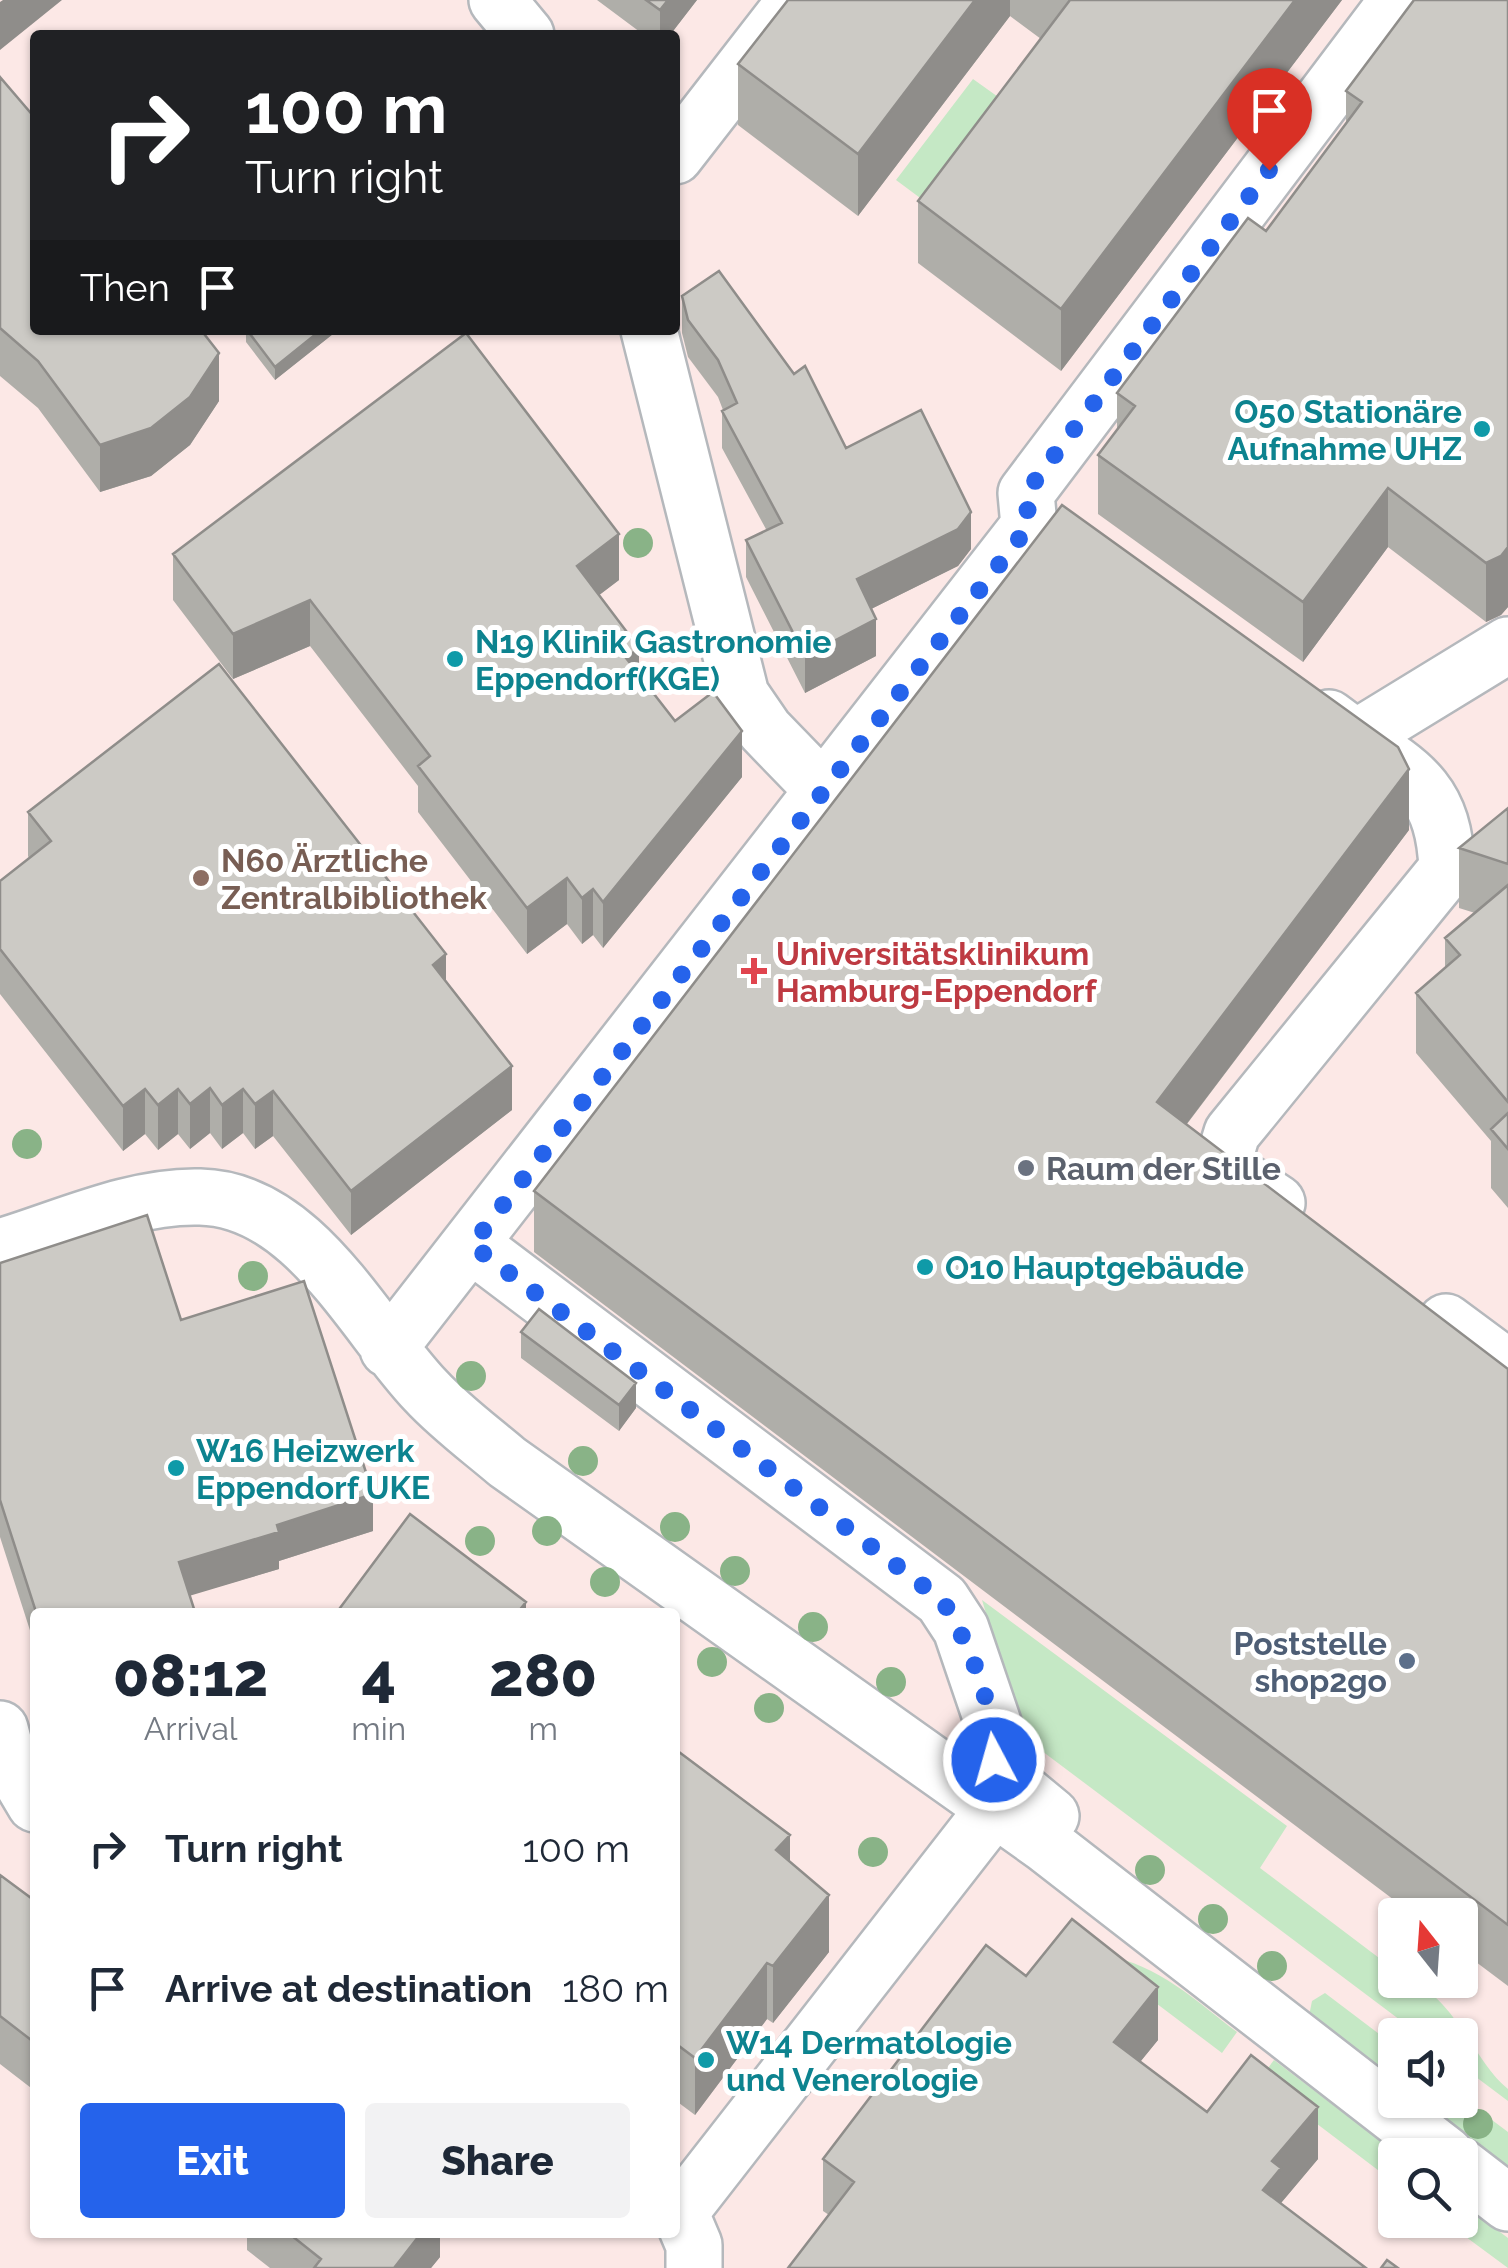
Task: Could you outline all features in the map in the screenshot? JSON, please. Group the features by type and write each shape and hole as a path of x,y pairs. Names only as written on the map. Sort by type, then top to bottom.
{"lane":[{"path":"497,0 522,30"},
{"path":"680,150 796,0"},
{"path":"388,1349 1029,526 1026,493 1398,0"},
{"path":"650,335 741,695 765,730 825,792"},
{"path":"1026,493 1056,523 1085,542"},
{"path":"1356,738 1508,645"},
{"path":"1281,684 1404,769 1428,792 1446,832 1448,869 1232,1133 1225,1156 1236,1175 1318,1230"},
{"path":"0,1247 153,1200 204,1197 250,1210 292,1234 350,1295 388,1349 428,1394 507,1462 1130,1909 1424,2138"},
{"path":"472,1245 942,1600 961,1630 994,1726 994,1760 1010,1782 1244,1960 1307,2046"},
{"path":"1446,1322 1508,1368"},
{"path":"0,1729 8,1759 30,1796"},
{"path":"680,2208 994,1809"},
{"path":"1478,2180 1508,2203"},
{"path":"680,2215 694,2245 694,2268"}],"shaded area":[{"name":"Universitätsklinikum Hamburg-Eppendorf","path":"0,0 1508,0 1508,2268 0,2268"}],"green space":[{"path":"973,79 1008,104 939,212 896,180"},
{"path":"982,1600 1287,1826 1260,1868 1378,1957 1378,1998 1435,1998 1453,2018 1397,2018 1014,1730 1009,1690"},
{"path":"1106,1956 1159,1975 1237,2032 1222,2053 1095,1957"},
{"path":"1325,1993 1378,2033 1378,2068 1309,2016 1312,2001"},
{"path":"1478,2053 1508,2089 1508,2101 1478,2078"},
{"path":"1274,2060 1378,2139 1378,2170 1259,2080"},
{"path":"1478,2110 1508,2132 1508,2167 1478,2144 1478,2138 1470,2138 1444,2118 1478,2118"},
{"path":"1478,2216 1508,2238 1508,2268 1467,2238 1478,2238"}],"building":[{"path":"646,0 668,0 660,10"},
{"path":"788,0 975,0 858,154 738,64"},
{"path":"1070,0 1295,0 1061,309 918,201"},
{"path":"1414,0 1508,0 1508,547 1501,556 1486,563 1388,488 1303,602 1098,455 1135,406 1117,393 1248,218 1266,231 1362,102 1346,91"},
{"path":"0,77 30,112 30,335 205,335 219,353 190,397 151,428 100,445 38,361 0,328"},
{"path":"719,271 794,374 805,366 846,448 921,410 971,512 958,529 857,579 876,619 805,656 746,540 782,523 722,411 737,403 718,360 688,320 682,296"},
{"path":"251,335 315,335 275,367"},
{"name":"N19 Klinik Gastronomie Eppendorf(KGE)","path":"468,335 619,534 577,566 639,648 626,658 675,721 713,692 742,731 603,902 593,889 582,898 567,878 527,908 418,766 430,756 310,600 233,634 173,554"},
{"name":"O10 Hauptgebäude","path":"1062,505 1398,747 1409,769 1157,1102 1508,1369 1508,1925 1478,1902 1478,1898 1472,1898 534,1191"},
{"path":"219,664 446,954 433,965 512,1066 351,1191 273,1091 255,1104 243,1089 222,1105 210,1088 190,1104 178,1089 158,1105 145,1089 123,1106 0,949 0,881 51,841 28,812"},
{"path":"1508,808 1508,864 1459,848"},
{"path":"1508,885 1508,1102 1416,993 1460,955 1445,938"},
{"path":"1508,1113 1508,1149 1491,1129"},
{"name":"W16 Heizwerk Eppendorf UKE","path":"147,1215 181,1320 304,1281 373,1494 277,1525 279,1532 179,1562 194,1608 35,1608 0,1500 0,1263"},
{"path":"539,1309 636,1383 619,1405 521,1332"},
{"path":"410,1514 526,1602 521,1608 340,1608"},
{"path":"680,1753 790,1835 776,1850 829,1895 773,1966 767,1963 695,2058 680,2047"},
{"path":"0,1875 30,1897 30,2039 0,2016"},
{"path":"1072,1919 1158,1987 1114,2042 1207,2112 1251,2055 1318,2107 1272,2161 1281,2168 1263,2190 1366,2268 788,2268 854,2182 823,2159 986,1945 1026,1976"},
{"path":"295,2238 417,2238 394,2268 314,2268 321,2259"},
{"path":"1387,2260 1398,2268 1381,2268"}],"place":[{"name":"O50 Stationäre Aufnahme UHZ","path":"1482,429"},
{"name":"N19 Klinik Gastronomie Eppendorf(KGE)","path":"455,659"},
{"name":"N60 Ärztliche Zentralbibliothek","path":"201,878"},
{"name":"Universitätsklinikum Hamburg-Eppendorf","path":"754,971"},
{"name":"Raum der Stille","path":"1026,1168"},
{"name":"O10 Hauptgebäude","path":"925,1267"},
{"name":"W16 Heizwerk Eppendorf UKE","path":"176,1468"},
{"name":"Poststelle shop2go","path":"1407,1661"},
{"name":"W14 Dermatologie und Venerologie","path":"706,2060"}],"route":[{"path":"994,1760 994,1726 961,1630 942,1600 472,1245 1029,526 1026,493 1269,170"}]}
